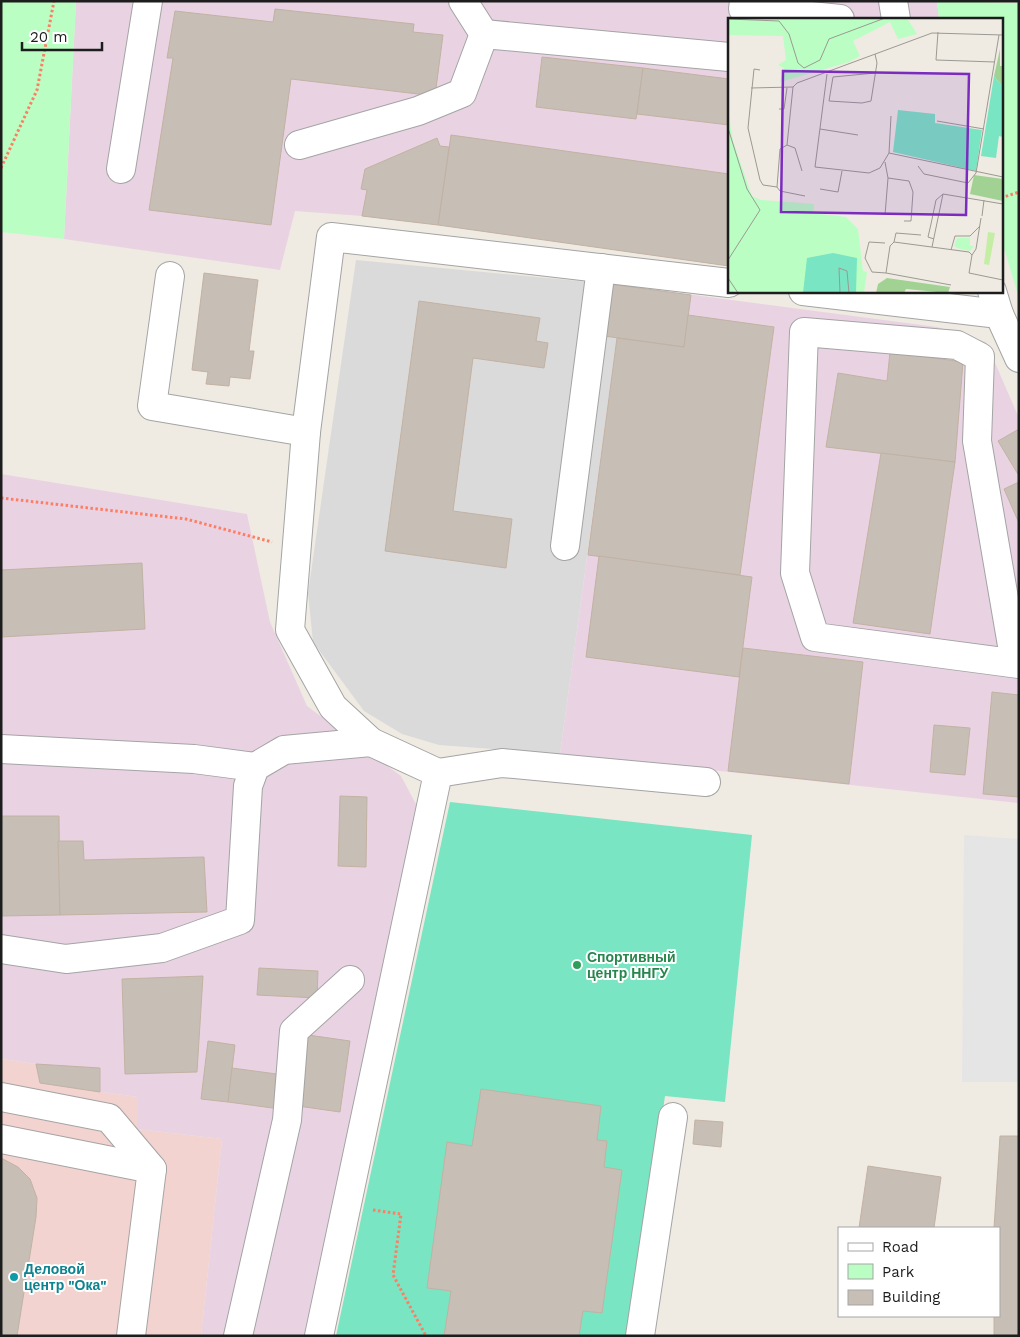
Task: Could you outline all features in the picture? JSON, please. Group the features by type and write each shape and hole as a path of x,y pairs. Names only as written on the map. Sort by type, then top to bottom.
{"lane":[{"path":"121,169 148,1"},
{"path":"463,1 484,34"},
{"path":"744,1 743,9 830,18"},
{"path":"893,1 896,18"},
{"path":"484,34 728,57"},
{"path":"300,145 418,112 462,93 484,34"},
{"path":"706,782 502,763 438,773 371,742 333,706 290,630 306,432 331,237 728,283"},
{"path":"565,546 602,268"},
{"path":"170,276 152,406 306,432"},
{"path":"820,292 995,302 1019,358"},
{"path":"804,332 957,346 980,357 977,441 1017,664 815,637 795,573 804,332"},
{"path":"1,749 194,759 255,767 284,750 371,742"},
{"path":"1,950 66,959 162,948 240,920 248,786 255,767"},
{"path":"319,1336 438,773"},
{"path":"238,1336 287,1120 294,1031 350,980"},
{"path":"1,1098 110,1118 152,1169 131,1336"},
{"path":"640,1336 673,1117"},
{"path":"1,1139 152,1169"}],"path":[{"path":"1,168 37,90 54,1"},
{"path":"1002,198 1019,192"},
{"path":"1,498 186,519 296,549"},
{"path":"346,1206 401,1214 393,1275 426,1336"}],"shaded area":[{"path":"76,1 937,1 939,18 728,18 728,266 438,225 362,216 295,211 280,270 64,239"},
{"path":"356,260 610,284 617,338 560,754 439,745 402,734 364,711 313,642 308,593"},
{"path":"610,284 937,327 986,342 1019,418 1019,803 560,754 617,338"},
{"path":"1,474 247,514 270,622 307,706 401,776 417,806 304,1336 201,1336 222,1139 137,1129 137,1097 40,1083 36,1064 1,1059"},
{"path":"964,835 1019,839 1019,1082 962,1082"},
{"path":"1,1059 36,1064 40,1083 137,1097 137,1129 222,1139 201,1336 1,1336"}],"green space":[{"path":"1,1 76,1 64,239 1,232"},
{"path":"937,1 1019,3 1019,298 1002,241 1002,18 939,18"},
{"name":"Спортивный центр ННГУ","path":"450,802 752,835 725,1102 665,1096 630,1336 336,1336"}],"building":[{"path":"275,9 414,24 413,32 443,35 435,96 291,79 271,225 149,210 173,58 167,58 175,11 273,22"},
{"path":"542,57 643,68 636,119 536,107"},
{"path":"643,68 728,79 728,125 637,114"},
{"path":"451,135 728,174 728,266 438,225"},
{"path":"437,138 440,146 449,147 438,225 362,216 367,190 361,189 365,169"},
{"path":"204,273 258,280 249,351 254,351 250,379 230,377 229,386 206,384 208,372 192,370"},
{"path":"610,284 691,295 684,347 604,336"},
{"path":"419,301 540,318 536,341 548,343 544,368 473,358 453,511 512,519 506,568 385,551"},
{"path":"688,315 774,327 740,575 588,555 617,338 684,347"},
{"path":"890,352 963,362 955,462 826,447 838,373 887,381"},
{"path":"1019,429 1019,476 998,441"},
{"path":"881,453 955,462 930,634 853,623"},
{"path":"1019,482 1019,523 1004,489"},
{"path":"599,556 752,577 739,677 586,657"},
{"path":"142,563 145,629 1,637 1,570"},
{"path":"743,648 863,662 849,784 728,771"},
{"path":"992,692 1019,695 1019,797 983,794"},
{"path":"934,725 970,728 965,775 930,772"},
{"path":"340,796 367,797 366,867 338,866"},
{"path":"1,816 59,816 60,915 1,916"},
{"path":"58,841 83,841 84,860 204,857 207,912 60,915"},
{"path":"259,968 318,971 317,998 257,995"},
{"path":"203,976 197,1072 125,1074 122,979"},
{"path":"308,1035 350,1041 340,1112 298,1106"},
{"path":"208,1041 235,1045 228,1102 201,1099"},
{"path":"36,1064 100,1068 100,1092 40,1083"},
{"path":"232,1068 284,1075 280,1109 228,1102"},
{"path":"481,1089 601,1106 597,1140 607,1141 604,1167 622,1170 602,1313 583,1311 579,1336 444,1336 451,1291 427,1288 447,1142 472,1146"},
{"path":"695,1120 723,1122 721,1147 693,1144"},
{"path":"1000,1136 1019,1136 1019,1336 994,1336 994,1317 1000,1317 1000,1227 994,1227"},
{"name":"Деловой центр \"Ока\"","path":"1,1158 18,1167 30,1179 37,1198 36,1217 17,1336 1,1336"},
{"path":"868,1166 941,1177 934,1227 859,1227"}],"place":[{"name":"Спортивный центр ННГУ","path":"577,965"},
{"name":"Деловой центр \"Ока\"","path":"14,1277"}]}
